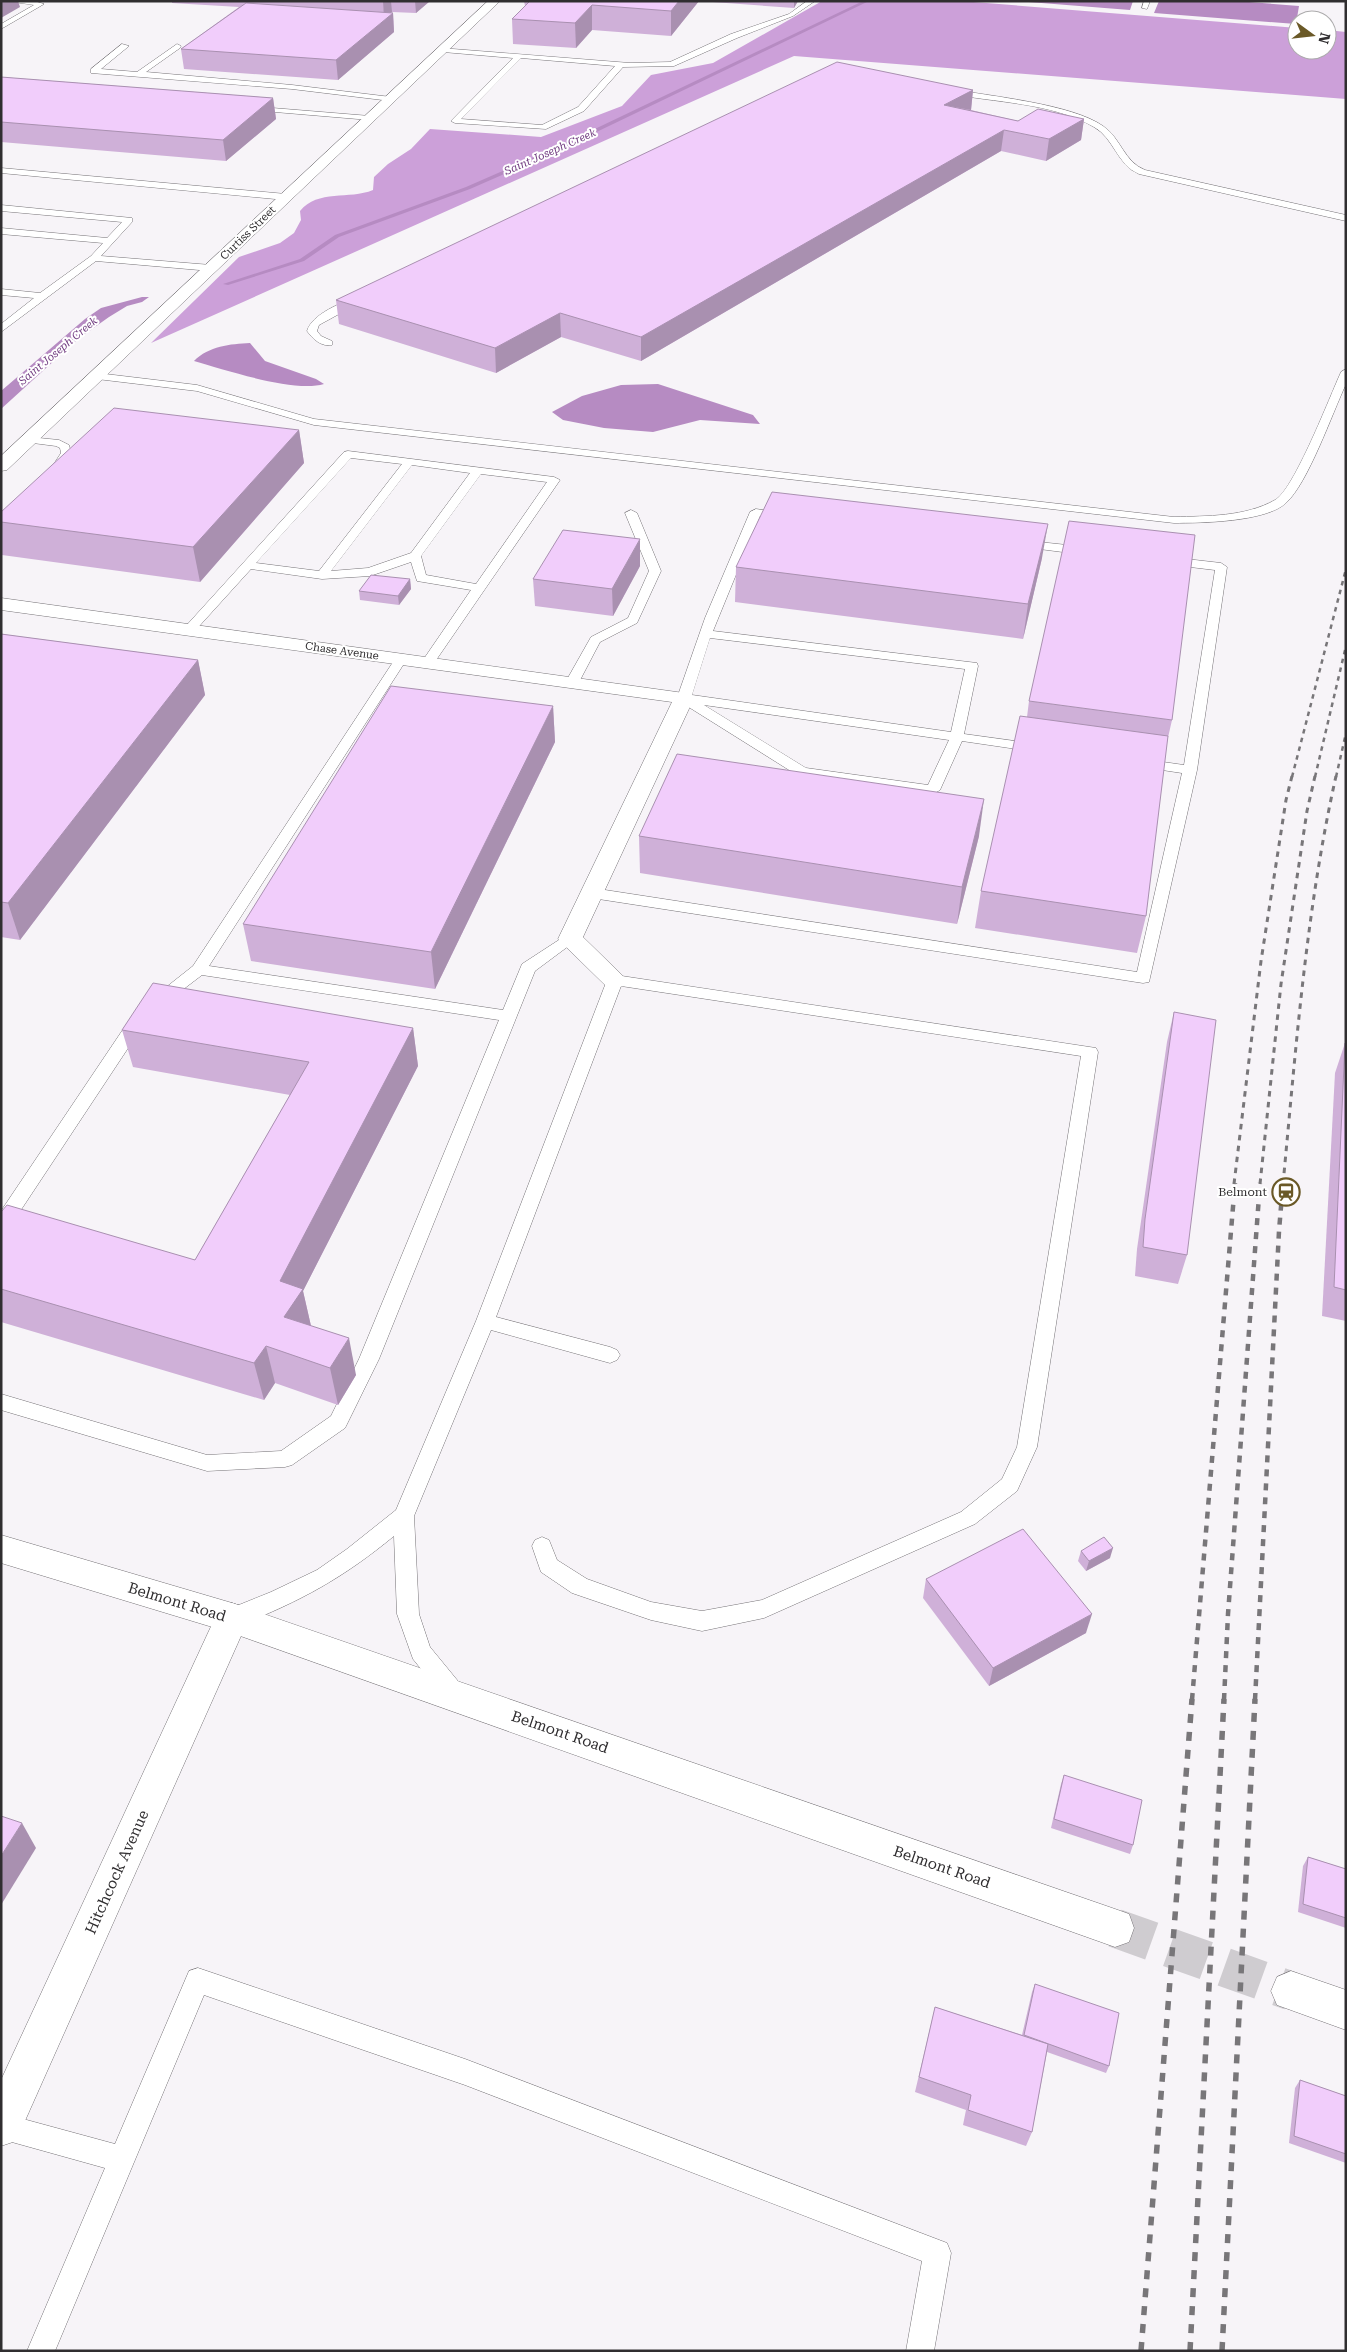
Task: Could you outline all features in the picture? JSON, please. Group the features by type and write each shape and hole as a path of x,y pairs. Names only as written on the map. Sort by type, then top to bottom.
{"street":[{"name":"Curtiss Street","path":"1,466 496,1"},
{"name":"Chase Avenue","path":"1,604 684,698"},
{"path":"615,980 570,940 684,698"},
{"name":"Belmont Road","path":"1,1549 232,1618 1115,1928"},
{"name":"Hitchcock Avenue","path":"1,2126 232,1618"},
{"path":"1291,1991 1346,2010"}],"lane":[{"path":"1,27 41,4 9,1"},
{"path":"443,50 620,64 670,64 734,36 791,15 812,1"},
{"path":"125,46 94,71 292,87 391,99"},
{"path":"139,74 178,46"},
{"path":"519,56 455,121 542,127 581,109 620,64"},
{"path":"936,88 1066,113 1097,124 1112,137 1122,156 1134,169 1164,178 1346,218"},
{"path":"242,108 370,118"},
{"path":"1,170 286,197"},
{"path":"1,208 129,220 94,258 4,325"},
{"path":"1,231 109,241"},
{"path":"94,258 211,268"},
{"path":"1,292 42,296"},
{"path":"328,343 317,338 312,332 314,324 327,315 363,298"},
{"path":"98,376 175,384 212,391 291,417 314,422 1174,520 1218,520 1257,512 1281,502 1296,483 1346,372"},
{"path":"29,440 59,443 65,446 66,453 46,483"},
{"path":"189,630 348,454 554,480 428,663"},
{"path":"322,575 409,462"},
{"path":"248,565 322,575 370,572 415,556 478,470"},
{"path":"684,698 706,634 756,512 796,517"},
{"path":"572,683 595,640 633,620 655,571 631,513"},
{"path":"1003,542 1102,553"},
{"path":"415,556 421,578 480,588"},
{"path":"592,893 1143,978 1190,770 1221,567 1152,559"},
{"path":"684,698 802,772 933,790 956,736 972,666 706,634"},
{"path":"1,1226 145,1009 199,970 400,659"},
{"path":"684,698 1054,750"},
{"path":"1132,761 1190,770"},
{"path":"1,1402 207,1463 284,1459 338,1422 369,1359 528,968 570,940"},
{"path":"199,970 509,1016"},
{"path":"456,1696 421,1652 408,1614 404,1516 485,1320 615,980 1090,1052 1027,1447 1010,1485 968,1518 764,1609 702,1621 652,1611 580,1586 548,1566 542,1546"},
{"path":"485,1320 610,1355"},
{"path":"232,1618 280,1599 324,1576 361,1551 404,1516"},
{"path":"41,2351 198,1980 465,2072 937,2254 920,2351"},
{"path":"1,2126 122,2158"}],"shaded area":[{"path":"822,1 961,1 1287,27 1287,60 1337,60 1337,31 1346,32 1346,99 794,56 151,343 239,257 280,243 294,233 301,220 300,211 307,204 325,197 364,193 373,190 374,177 388,164 411,149 430,129 541,137 622,106 651,75 713,63"}],"water":[{"path":"1015,1 1133,1 1130,10"},
{"path":"1159,1 1236,1 1299,6 1298,10 1287,10 1287,23 1154,13"},
{"path":"142,297 149,297 142,302 127,306 78,339 1,409 1,391 85,319 101,308"},
{"path":"250,343 265,361 316,379 324,384 311,386 278,383 241,375 194,361 213,349 227,345"},
{"path":"658,384 753,415 760,424 700,420 653,432 604,428 563,420 552,412 582,396 621,385"}],"building":[{"path":"530,1 679,1 671,11 592,5 575,23 512,19"},
{"path":"246,3 393,13 336,60 181,49"},
{"path":"837,62 973,90 944,105 1018,121 1038,109 1084,119 1049,139 1004,130 641,337 560,313 495,348 336,300"},
{"path":"1,77 273,98 223,140 1,122"},
{"path":"114,408 299,430 193,547 1,522 1,512"},
{"path":"772,492 1048,524 1028,604 736,567"},
{"path":"1069,521 1195,535 1172,720 1029,701"},
{"path":"563,530 640,539 612,589 533,579"},
{"path":"371,575 410,579 398,596 359,591"},
{"path":"1,634 198,660 8,903 1,902"},
{"path":"391,686 553,706 431,952 243,924"},
{"path":"1020,716 1168,736 1146,916 981,891"},
{"path":"677,754 984,799 962,887 639,836"},
{"path":"153,983 413,1028 280,1281 303,1289 284,1317 349,1338 330,1368 266,1346 254,1363 1,1289 1,1212 7,1205 195,1260 309,1062 122,1030"},
{"path":"1174,1012 1216,1020 1187,1255 1143,1247 1145,1219"},
{"path":"1346,1044 1346,1290 1334,1287"},
{"path":"1023,1529 1092,1614 993,1668 926,1579"},
{"path":"1104,1537 1113,1548 1089,1561 1081,1551"},
{"path":"1064,1775 1142,1800 1133,1845 1054,1819"},
{"path":"1,1816 22,1823 1,1856"},
{"path":"1308,1857 1346,1869 1346,1918 1303,1904"},
{"path":"1035,1984 1119,2013 1109,2066 1024,2035"},
{"path":"935,2007 1048,2044 1032,2132 968,2110 971,2095 919,2077"},
{"path":"1300,2080 1346,2096 1346,2154 1294,2136"}],"waterway":[{"name":"Saint Joseph Creek","path":"226,284 302,260 337,236 468,188 557,149 867,1"}],"tunnel":[{"path":"1115,1928 1291,1991"}],"railway":[{"path":"1292,777 1346,569"},
{"path":"1315,777 1346,646"},
{"path":"1336,777 1346,733"},
{"path":"1234,1184 1261,961 1286,800 1292,776"},
{"path":"1260,1184 1281,984 1307,811 1315,776"},
{"path":"1283,1184 1309,928 1336,776"},
{"path":"1192,1700 1235,1183"},
{"path":"1224,1700 1228,1614 1260,1183"},
{"path":"1255,1700 1283,1183"},
{"path":"1141,2351 1192,1699"},
{"path":"1190,2351 1224,1699"},
{"path":"1222,2351 1255,1699"}],"place":[{"name":"Belmont","path":"1286,1192"}]}
